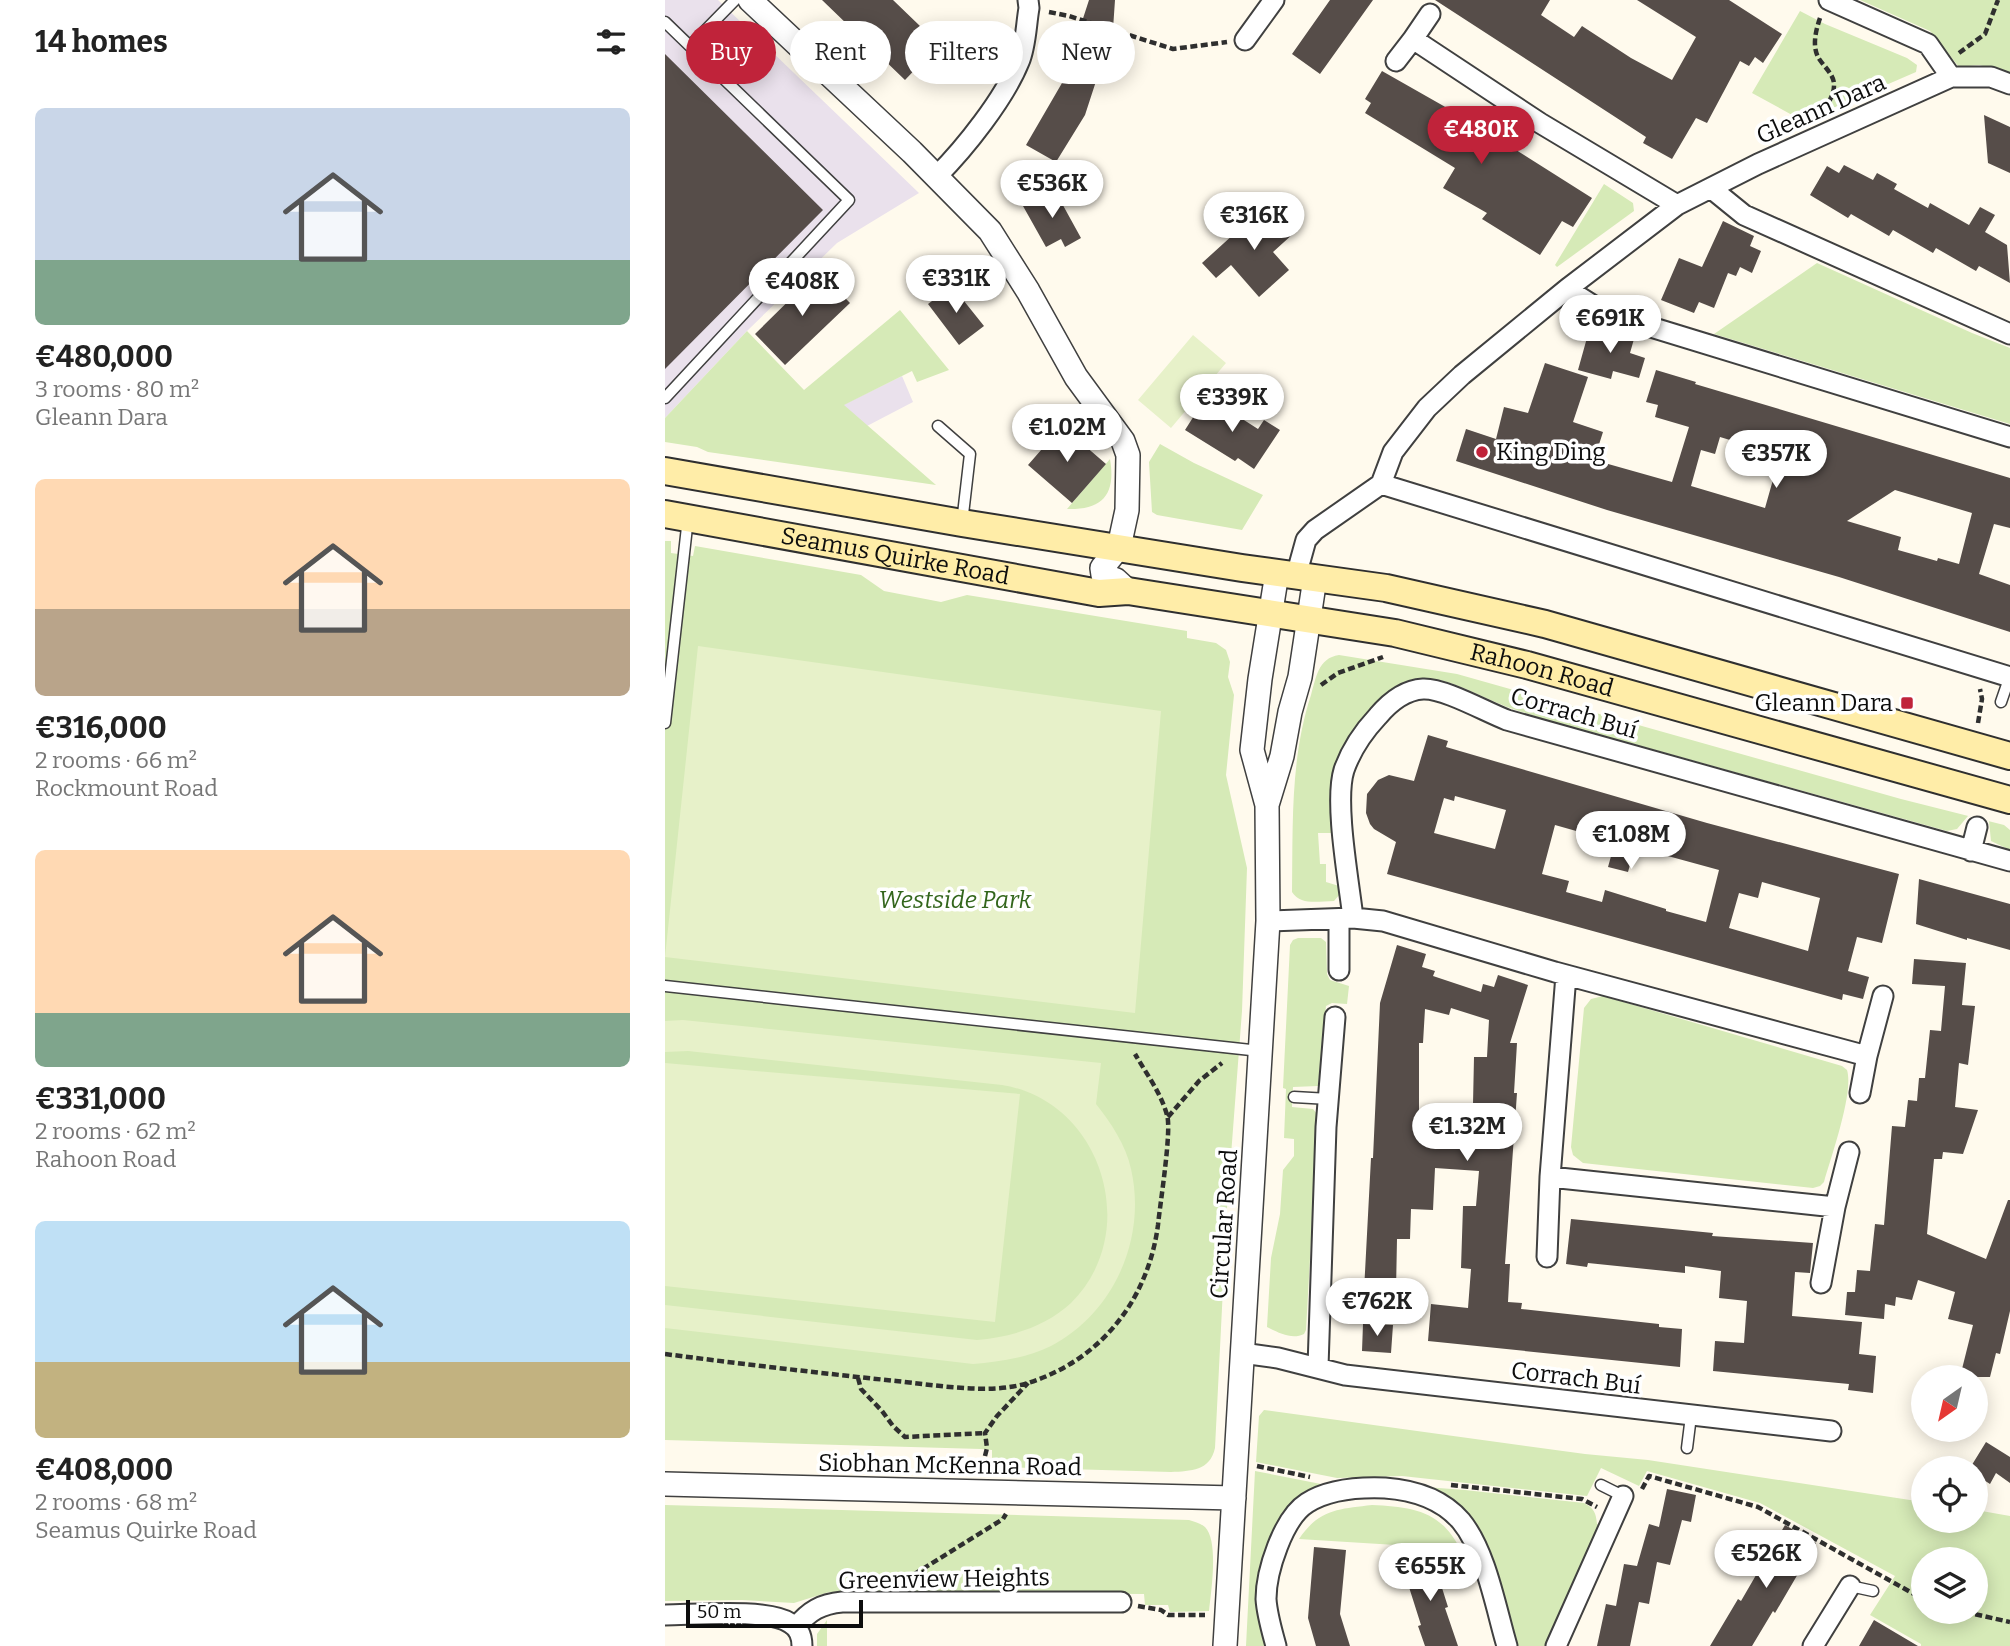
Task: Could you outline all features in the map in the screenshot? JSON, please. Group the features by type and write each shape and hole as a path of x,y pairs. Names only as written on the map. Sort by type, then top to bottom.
{"main road":[{"name":"Seamus Quirke Road","path":"665,471 962,523 1119,547"},
{"name":"Seamus Quirke Road","path":"677,516 1099,593 1128,591"},
{"name":"Rahoon Road","path":"1119,547 1296,576 1386,587 1545,624 2010,756"},
{"name":"Rahoon Road","path":"1128,591 1395,633 1527,665 2010,800"}],"street":[{"name":"Rahoon Road","path":"750,0 937,176 990,231 1028,291 1076,377 1123,441 1128,455 1128,510 1119,547 1102,568 1103,575 1116,580 1128,591"},
{"path":"1245,40 1274,0"},
{"path":"937,176 998,100 1020,60 1029,4"},
{"path":"1826,5 1928,44 1951,77"},
{"path":"1395,61 1430,14"},
{"path":"1413,38 1517,108 1677,205"},
{"name":"Gleann Dara","path":"1381,484 1393,452 1427,408 1472,366 1677,205 1758,164 1951,77 1991,77 2010,84"},
{"path":"1712,189 1744,215 2010,334"},
{"path":"1567,289 1605,313 2010,437"},
{"path":"1296,576 1306,540 1315,530 1381,484 2010,676"},
{"name":"Circular Road","path":"1225,1646 1268,921 1267,805 1252,750 1271,614 1296,576"},
{"name":"Circular Road","path":"1267,805 1282,756 1300,677 1309,620 1296,576"},
{"name":"Corrach Buí","path":"1339,970 1346,918 1341,797 1344,771 1356,746 1381,712 1397,698 1422,689 1438,692 1507,720 2010,861"},
{"path":"1971,851 1977,827"},
{"path":"1268,921 1346,918 1383,921 1566,975 1867,1056"},
{"path":"1546,1256 1566,975"},
{"path":"1860,1093 1883,996"},
{"path":"1318,1367 1335,1017"},
{"path":"1821,1283 1849,1152"},
{"path":"1550,1177 1835,1208"},
{"name":"Corrach Buí","path":"1242,1353 1278,1358 1345,1375 1831,1431"},
{"name":"Siobhan McKenna Road","path":"665,1484 1234,1498"},
{"path":"1276,1646 1268,1614 1266,1590 1281,1540 1291,1520 1304,1504 1324,1495 1375,1488 1419,1493 1436,1501 1461,1521 1478,1552 1507,1646"},
{"path":"1556,1646 1609,1526 1631,1497"},
{"path":"1813,1646 1850,1586"},
{"name":"Greenview Heights","path":"799,1637 809,1613 830,1603 1121,1602"},
{"path":"665,1615 769,1615 782,1618 799,1637"}],"lane":[{"path":"714,21 735,0"},
{"path":"665,22 686,42"},
{"path":"665,398 849,200 729,84"},
{"path":"937,426 970,454 962,523"},
{"path":"665,723 677,516"},
{"path":"2001,702 2010,676"},
{"path":"665,986 1261,1051"},
{"path":"1294,1097 1329,1099"},
{"path":"1687,1448 1691,1416"},
{"path":"1601,1485 1631,1497"},
{"path":"1850,1586 1873,1591"}],"path":[{"path":"1939,59 1954,57 1985,34 1998,0"},
{"path":"1029,4 1173,49 1245,40"},
{"path":"1813,140 1834,86 1833,79 1815,48 1815,38 1826,5"},
{"path":"1314,693 1338,673 1387,656"},
{"path":"1969,664 1964,679 1973,681 1982,692 1978,723"},
{"path":"665,1354 858,1378 972,1387 1002,1387 1028,1383 1076,1360 1103,1340 1132,1303 1155,1245 1168,1116 1128,1044 1114,1035"},
{"path":"1168,1116 1199,1081 1223,1062"},
{"path":"858,1378 861,1388 905,1437 985,1433"},
{"path":"985,1456 985,1433 1028,1383"},
{"path":"1253,1465 1317,1479"},
{"path":"1631,1497 1650,1476 1758,1507 1911,1592"},
{"path":"1443,1485 1582,1499 1593,1503 1598,1509 1600,1522 1609,1526"},
{"path":"883,1602 893,1589 1003,1519 1018,1493"},
{"path":"1121,1602 1161,1610 1168,1615 1226,1618"},
{"path":"1988,1617 2010,1622"}],"shaded area":[{"path":"665,0 718,0 740,21 686,21 686,84 776,84 776,56 790,69 790,84 805,84 919,193 837,243 747,331 665,418"},
{"path":"902,376 913,402 867,426 843,405"}],"green space":[{"path":"1860,0 2010,0 2010,73 1979,65 1959,67 1930,31"},
{"path":"1800,11 1907,58 1917,65 1916,72 1803,121 1752,93"},
{"path":"1604,184 1633,203 1634,211 1557,267 1555,265"},
{"path":"1817,263 2010,348 2010,424 1714,334"},
{"path":"900,310 949,370 917,382 912,371 844,405 936,485 708,452 697,447 665,442 665,418 747,331 804,390"},
{"path":"1193,335 1226,363 1171,428 1138,400"},
{"path":"1160,444 1263,495 1242,530 1152,512 1149,462"},
{"path":"1110,459 1111,482 1104,498 1090,507 1067,509"},
{"name":"Westside Park","path":"665,541 671,541 671,553 693,556 695,546 861,575 884,591 941,602 967,595 1187,631 1187,638 1216,643 1226,650 1230,662 1228,677 1234,695 1226,775 1247,868 1242,1011 1227,1208 1215,1448 1209,1461 1199,1468 1171,1472 999,1467 992,1461 992,1450 981,1449 665,1440"},
{"path":"698,646 1161,711 1135,1013 665,957"},
{"path":"1339,655 1457,674 1901,799 1974,817 1968,816 1957,829 1947,831 1540,718 1453,684 1424,678 1410,680 1381,699 1345,745 1333,774 1334,833 1318,833 1320,864 1326,864 1326,882 1339,886 1340,894 1334,901 1305,901 1292,892 1294,793 1299,744 1319,670 1326,660"},
{"path":"1989,821 2004,825 2010,830 2010,850 1991,841"},
{"path":"1298,938 1321,938 1326,942 1327,974 1330,980 1349,986 1347,1004 1332,1003 1326,1006 1318,1086 1293,1087 1292,1107 1313,1109 1318,1115 1306,1330 1304,1334 1295,1336 1285,1335 1267,1327 1271,1258 1280,1214 1283,1170 1294,1156 1294,1139 1284,1138 1286,1089 1283,1088 1290,945"},
{"path":"1603,996 1842,1066 1847,1070 1845,1109 1824,1182 1813,1188 1583,1163 1573,1155 1571,1147 1584,1008 1591,999"},
{"path":"683,1020 1101,1063 1096,1104 1126,1151 1135,1195 1129,1247 1121,1271 1108,1294 1073,1332 1051,1346 1013,1359 973,1364 665,1328 665,1305 977,1340 1015,1333 1039,1324 1061,1311 1071,1303 1093,1274 1105,1241 1107,1207 1101,1173 1087,1142 1065,1116 1037,1096 1002,1085 688,1051 665,1052 665,1021"},
{"path":"665,1063 1020,1094 995,1322 665,1286"},
{"path":"1264,1410 1585,1454 1648,1460 1911,1500 1911,1533 1988,1533 1988,1512 2010,1516 2010,1646 1921,1646 1870,1615 1895,1576 1760,1503 1647,1471 1639,1486 1601,1468 1587,1496 1402,1476 1337,1478 1256,1462 1259,1416"},
{"path":"1255,1471 1326,1485 1282,1519 1267,1646 1246,1646"},
{"path":"1412,1486 1584,1503 1592,1509 1597,1524 1602,1526 1547,1646 1519,1646 1515,1643 1490,1559"},
{"path":"665,1505 1189,1520 1205,1527 1212,1543 1209,1611 1170,1612 1168,1605 1145,1605 1144,1594 829,1592 794,1603 742,1600 665,1601"},
{"path":"1372,1505 1400,1507 1434,1518 1444,1526 1460,1549 1299,1539 1322,1516"},
{"path":"827,1620 827,1646 817,1646 817,1634"}],"building":[{"path":"822,0 893,0 915,21 905,21 905,80 891,67 891,21 844,21"},
{"path":"1089,0 1115,0 1114,21 1082,21"},
{"path":"1330,0 1373,0 1320,74 1292,54"},
{"path":"1435,0 1550,0 1541,15 1574,37 1582,26 1631,58 1672,80 1696,37 1637,0 1729,0 1782,34 1763,63 1755,57 1749,66 1740,61 1707,123 1696,118 1672,159 1643,143 1646,137"},
{"path":"665,54 686,75 686,84 695,84 823,210 665,369"},
{"path":"1382,71 1470,121 1592,198 1573,227 1562,221 1540,255 1482,219 1487,213 1443,188 1455,168 1365,113 1371,103 1365,99"},
{"path":"1061,84 1095,84 1085,115 1056,162 1026,145"},
{"path":"1984,115 2010,127 2010,173 1988,163"},
{"path":"1844,165 1873,180 1877,173 1897,184 1894,189 1928,208 1930,203 1969,225 1980,207 1995,215 1985,232 2007,245 2010,283 1979,266 1976,271 1936,248 1933,253 1893,230 1889,236 1851,214 1848,218 1810,195 1827,166 1839,173"},
{"path":"1054,189 1081,238 1065,247 1061,239 1046,247 1023,206"},
{"path":"1267,204 1294,233 1273,252 1289,270 1259,297 1231,265 1216,278 1202,263"},
{"path":"1723,221 1754,236 1750,246 1761,251 1752,273 1740,267 1736,276 1728,273 1714,308 1699,302 1694,313 1661,300 1679,258 1702,267"},
{"path":"819,271 850,303 785,365 755,334"},
{"path":"952,286 984,326 959,345 928,304"},
{"path":"1590,327 1634,339 1630,353 1645,358 1639,378 1613,371 1611,379 1578,370"},
{"path":"1545,363 1588,377 1573,422 1603,432 1594,460 1672,482 1689,427 1655,417 1658,405 1646,402 1656,370 2010,478 2010,528 1994,524 1979,574 2010,585 2010,632 1839,577 1607,510 1456,461 1466,429 1496,439 1504,407 1528,413","holes":["1720,437 1780,455 1765,508 1691,486 1701,450 1715,454","1895,490 1972,513 1959,564 1898,550 1901,537 1847,521"]},
{"path":"1204,400 1220,410 1222,406 1258,429 1264,420 1280,430 1254,469 1238,458 1235,461 1185,430"},
{"path":"1062,426 1106,464 1072,503 1028,465"},
{"path":"1428,735 1448,741 1446,747 1707,823 1899,874 1882,943 1857,937 1848,971 1869,977 1863,999 1843,994 1842,1000 1387,874 1396,842 1370,824 1366,813 1367,794 1378,780 1389,775 1414,781","holes":["1455,796 1506,810 1495,849 1434,833 1444,798 1454,801","1555,825 1615,842 1608,867 1628,872 1635,847 1719,870 1706,922 1605,890 1602,902 1566,892 1569,881 1542,874","1762,882 1820,898 1808,951 1729,928 1739,893 1758,898"]},
{"path":"1919,879 2010,904 2010,950 1916,924"},
{"path":"1397,945 1426,954 1422,967 1435,971 1433,976 1481,992 1483,984 1494,987 1498,975 1528,985 1510,1043 1517,1043 1514,1093 1517,1093 1505,1264 1510,1264 1508,1302 1522,1303 1521,1309 1659,1324 1659,1327 1682,1329 1680,1367 1428,1341 1431,1304 1468,1308 1471,1269 1461,1268 1463,1206 1476,1206 1479,1171 1435,1168 1433,1210 1411,1209 1410,1239 1397,1239 1396,1291 1364,1291 1380,1003","holes":["1451,1008 1489,1020 1487,1057 1474,1057 1473,1104 1469,1104 1468,1118 1423,1116 1423,1110 1419,1110 1419,1043 1423,1043 1425,1009 1449,1015"]},
{"path":"1914,959 1966,963 1962,1005 1975,1006 1968,1065 1959,1063 1955,1107 1978,1110 1963,1154 1943,1152 1942,1159 1934,1159 1927,1234 1986,1259 2010,1200 2010,1311 2000,1354 1996,1353 1990,1377 1988,1365 1963,1365 1973,1325 1948,1319 1955,1292 1918,1280 1912,1300 1896,1297 1895,1306 1885,1304 1884,1319 1845,1315 1847,1292 1855,1292 1857,1270 1870,1271 1875,1224 1884,1225 1892,1126 1905,1127 1908,1100 1917,1101 1919,1078 1925,1078 1930,1030 1941,1031 1945,986 1912,984"},
{"path":"1571,1219 1713,1233 1712,1236 1813,1243 1810,1273 1795,1272 1792,1316 1862,1322 1859,1354 1876,1356 1873,1393 1848,1390 1849,1384 1713,1371 1715,1341 1744,1343 1747,1301 1719,1298 1721,1271 1685,1266 1685,1273 1588,1263 1587,1267 1566,1264"},
{"path":"1363,1324 1393,1325 1391,1353 1362,1351"},
{"path":"1986,1442 2010,1457 2010,1483 1996,1473 1990,1484 1988,1483 1988,1456 1977,1456"},
{"path":"1667,1489 1696,1495 1691,1522 1682,1520 1670,1565 1657,1562 1649,1604 1639,1602 1630,1646 1597,1646 1606,1604 1616,1606 1624,1564 1637,1566 1649,1524 1659,1527"},
{"path":"1785,1525 1816,1543 1775,1613 1773,1611 1752,1646 1710,1646 1738,1599 1741,1601"},
{"path":"1314,1547 1346,1550 1340,1614 1350,1646 1316,1646 1308,1618"},
{"path":"1432,1556 1458,1646 1425,1646 1418,1626 1421,1625 1402,1565"},
{"path":"1874,1620 1918,1646 1859,1646"}],"place":[{"name":"King Ding","path":"1482,452"},
{"name":"Gleann Dara","path":"1907,703"}]}
